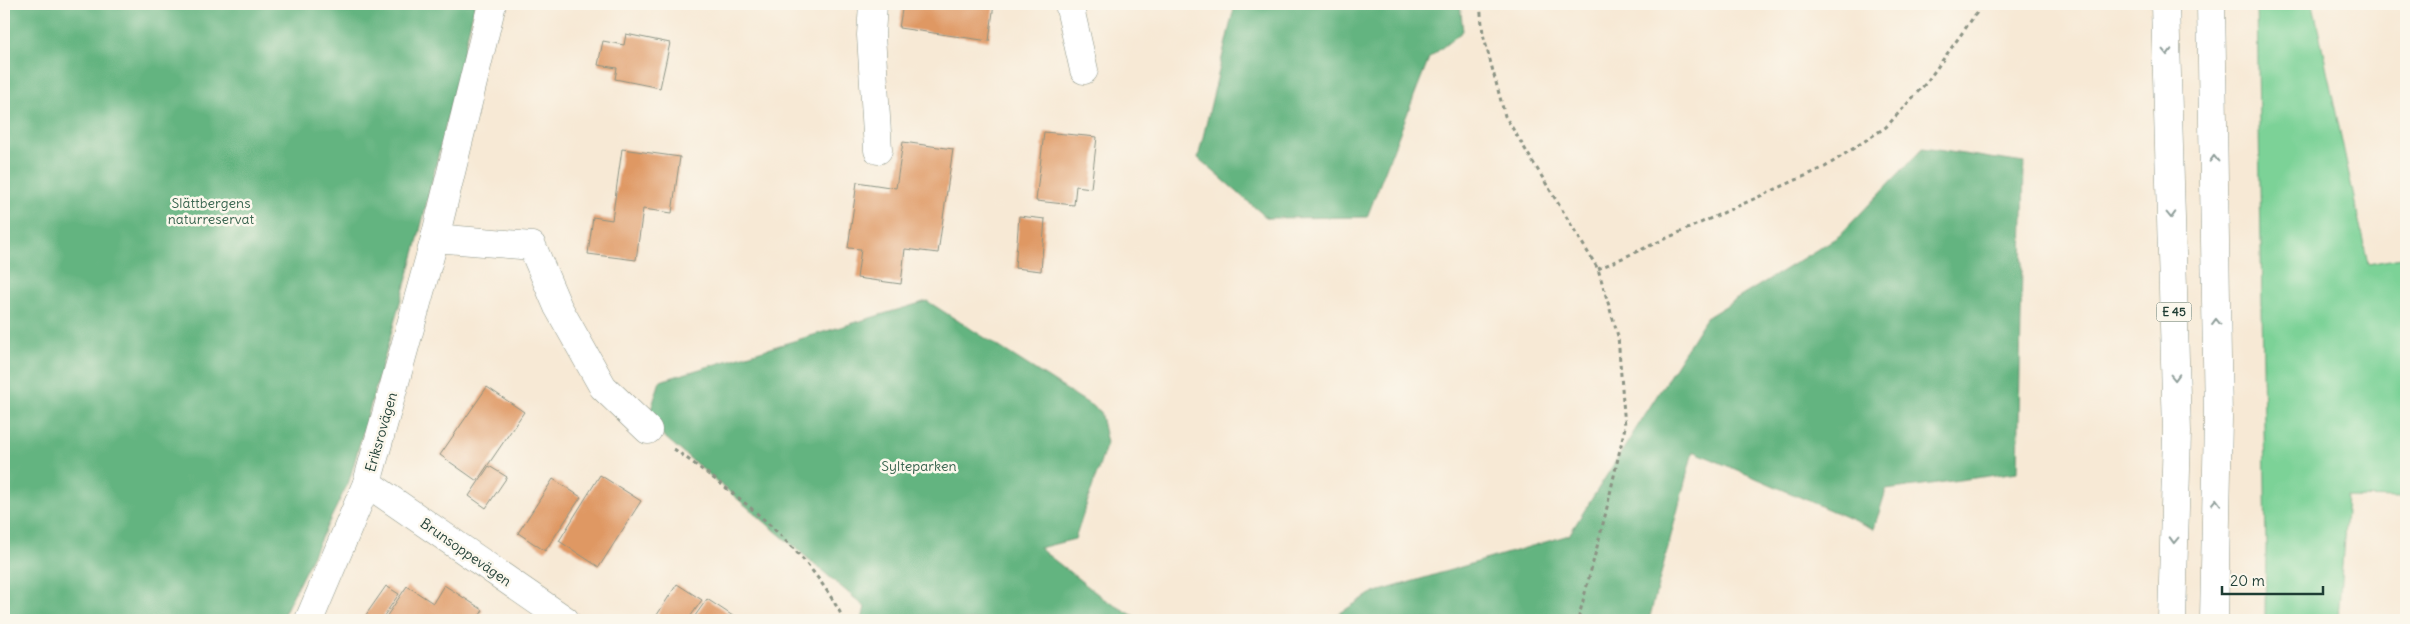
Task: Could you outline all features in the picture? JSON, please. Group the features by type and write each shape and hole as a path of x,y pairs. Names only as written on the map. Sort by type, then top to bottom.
{"main road":[{"name":"Eriksrovägen","path":"309,620 367,483 435,238 492,4"},
{"path":"873,4 870,35 878,150"},
{"path":"1069,4 1084,70"},
{"name":"E 45","path":"2165,4 2177,432 2172,620"},
{"path":"2211,4 2218,418 2214,620"},
{"path":"435,238 532,246 558,307 603,387 648,430"},
{"name":"Brunsoppevägen","path":"367,483 565,620"}],"path":[{"path":"1480,4 1483,34 1505,116 1598,269 1618,336 1625,426 1605,516 1578,620"},
{"path":"1598,269 1825,167 1886,127 1926,82 1983,4"},
{"path":"648,430 713,477 767,522 804,560 834,600 844,620"}],"green space":[{"name":"Slättbergens naturreservat","path":"4,4 475,4 417,243 349,481 281,620 4,620"},
{"path":"1235,4 1460,4 1463,31 1429,58 1367,217 1267,218 1198,158"},
{"path":"2257,4 2313,4 2368,264 2406,257 2406,498 2347,497 2338,620 2265,620 2266,547"},
{"path":"1923,148 2024,163 2018,472 1886,490 1874,529 1693,451 1649,620 1329,620 1370,594 1569,535 1706,318 1839,236"},
{"name":"Sylteparken","path":"927,301 1100,411 1107,443 1075,539 1039,548 1104,599 1141,620 862,620 865,607 647,422 660,381"}],"building":[{"path":"903,4 994,4 989,41 899,28"},
{"path":"626,34 670,43 660,88 615,79 617,68 598,65 603,41 624,45"},
{"path":"1044,132 1097,137 1091,188 1076,186 1074,205 1036,201"},
{"path":"903,142 953,149 938,253 905,249 901,284 857,278 861,249 848,248 857,182 896,188"},
{"path":"622,149 680,157 672,213 643,209 636,260 588,254 593,217 612,220"},
{"path":"1019,216 1045,219 1041,271 1015,268"},
{"path":"487,387 524,412 477,481 440,455"},
{"path":"489,466 507,477 486,508 469,496"},
{"path":"600,475 641,501 599,567 559,541"},
{"path":"553,479 581,497 545,551 518,533"},
{"path":"677,584 702,600 688,620 658,620 655,618"},
{"path":"444,585 483,610 477,620 384,620 407,586 433,603"},
{"path":"386,586 399,594 381,620 363,619"},
{"path":"707,599 739,620 692,620"}]}
